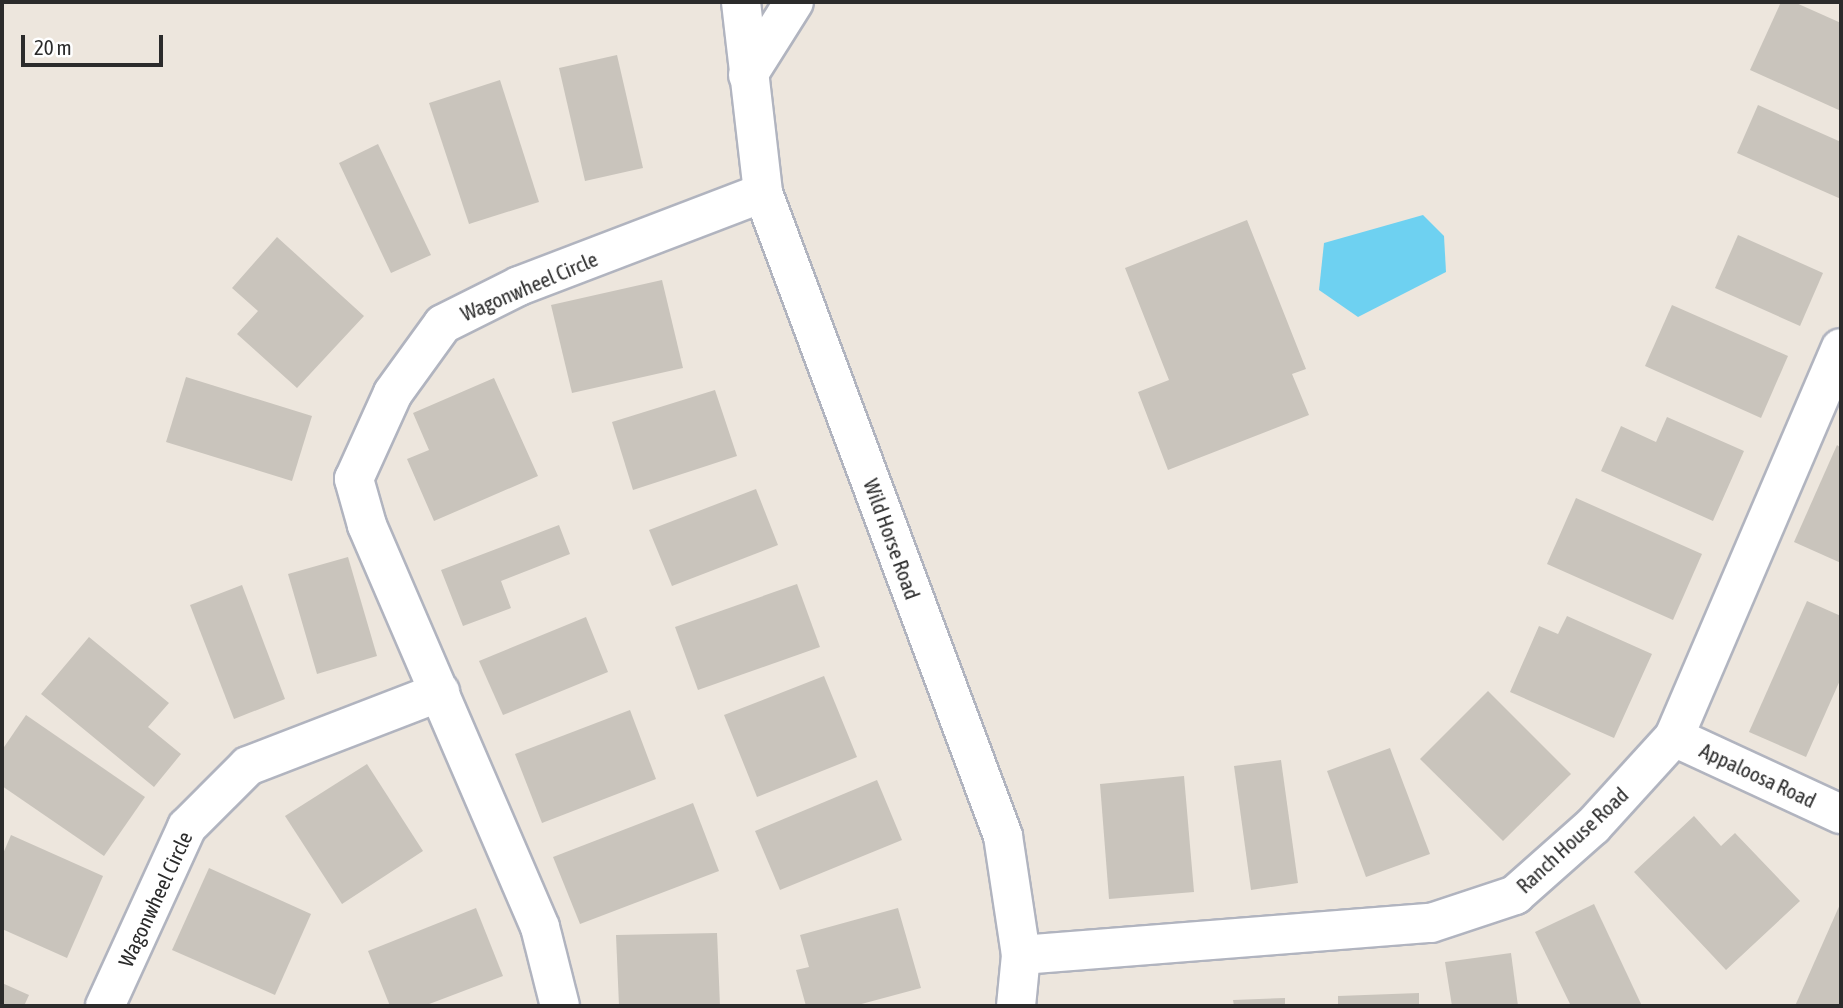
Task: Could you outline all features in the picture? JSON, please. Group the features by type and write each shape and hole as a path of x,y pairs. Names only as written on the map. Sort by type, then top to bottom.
{"street":[{"path":"736,3 788,11 747,75"},
{"name":"Wild Horse Road","path":"736,3 763,193 1003,836 1021,955 1016,1006"},
{"name":"Wagonwheel Circle","path":"559,1006 540,927 367,524 354,479 393,393 443,324 519,286 763,193"},
{"name":"Ranch House Road","path":"1021,955 1432,923 1515,895 1593,826 1674,737 1837,368"},
{"name":"Wagonwheel Circle","path":"105,1006 187,827 248,765 440,692"},
{"name":"Appaloosa Road","path":"1674,737 1841,814"}],"water":[{"path":"1423,215 1444,236 1446,272 1358,317 1319,290 1324,243"}],"building":[{"path":"1781,2 1794,2 1841,23 1841,111 1750,70"},
{"path":"617,55 643,168 585,181 559,68"},
{"path":"500,80 539,202 469,224 429,103"},
{"path":"1758,105 1841,142 1841,199 1737,153"},
{"path":"378,144 431,255 391,273 339,163"},
{"path":"1247,220 1306,369 1292,374 1309,415 1168,470 1138,392 1169,380 1125,268"},
{"path":"1738,235 1823,273 1800,326 1715,288"},
{"path":"277,237 364,316 297,388 237,334 258,311 232,288"},
{"path":"662,280 683,368 572,393 551,305"},
{"path":"1672,305 1788,356 1761,418 1645,366"},
{"path":"186,377 312,416 292,481 166,442"},
{"path":"494,378 538,476 434,521 407,459 429,450 413,413"},
{"path":"715,390 737,456 633,490 612,422"},
{"path":"1667,417 1744,451 1713,521 1601,471 1621,426 1656,442"},
{"path":"1837,445 1841,448 1841,563 1794,542"},
{"path":"756,489 778,545 672,586 649,530"},
{"path":"1576,498 1702,554 1673,620 1547,564"},
{"path":"559,525 570,554 501,581 511,608 463,626 441,570"},
{"path":"348,557 377,656 317,674 288,574"},
{"path":"797,584 820,647 698,690 675,627"},
{"path":"242,585 285,699 234,719 190,605"},
{"path":"1807,601 1841,616 1841,678 1806,757 1749,732"},
{"path":"1567,616 1652,654 1614,738 1510,692 1539,626 1558,634"},
{"path":"586,617 608,672 503,715 479,661"},
{"path":"89,637 169,703 148,727 181,754 154,787 41,694"},
{"path":"824,676 857,757 757,797 724,715"},
{"path":"1488,691 1571,774 1503,841 1420,759"},
{"path":"630,710 656,779 542,823 515,754"},
{"path":"26,715 145,797 104,856 2,786 2,750"},
{"path":"1390,748 1430,854 1366,877 1327,771"},
{"path":"1281,760 1298,883 1251,890 1234,766"},
{"path":"367,764 423,851 342,904 285,816"},
{"path":"1184,776 1194,892 1109,899 1100,784"},
{"path":"877,780 902,840 780,890 755,831"},
{"path":"693,803 719,871 580,924 553,857"},
{"path":"1694,816 1721,846 1735,833 1800,901 1726,970 1634,872"},
{"path":"11,835 103,876 67,958 2,929 2,856"},
{"path":"209,868 311,914 275,995 172,950"},
{"path":"1841,902 1841,1006 1795,1006"},
{"path":"1594,904 1642,1006 1571,1006 1535,932"},
{"path":"476,908 503,976 424,1006 390,1006 368,951"},
{"path":"898,908 921,988 854,1006 806,1006 796,970 809,967 800,935"},
{"path":"717,933 720,1006 619,1006 616,935"},
{"path":"1511,953 1518,1006 1452,1006 1445,962"},
{"path":"2,983 29,995 24,1006 2,1006"},
{"path":"1419,993 1419,1006 1338,1006 1338,996"},
{"path":"1285,998 1285,1006 1234,1006 1233,1000"}]}
